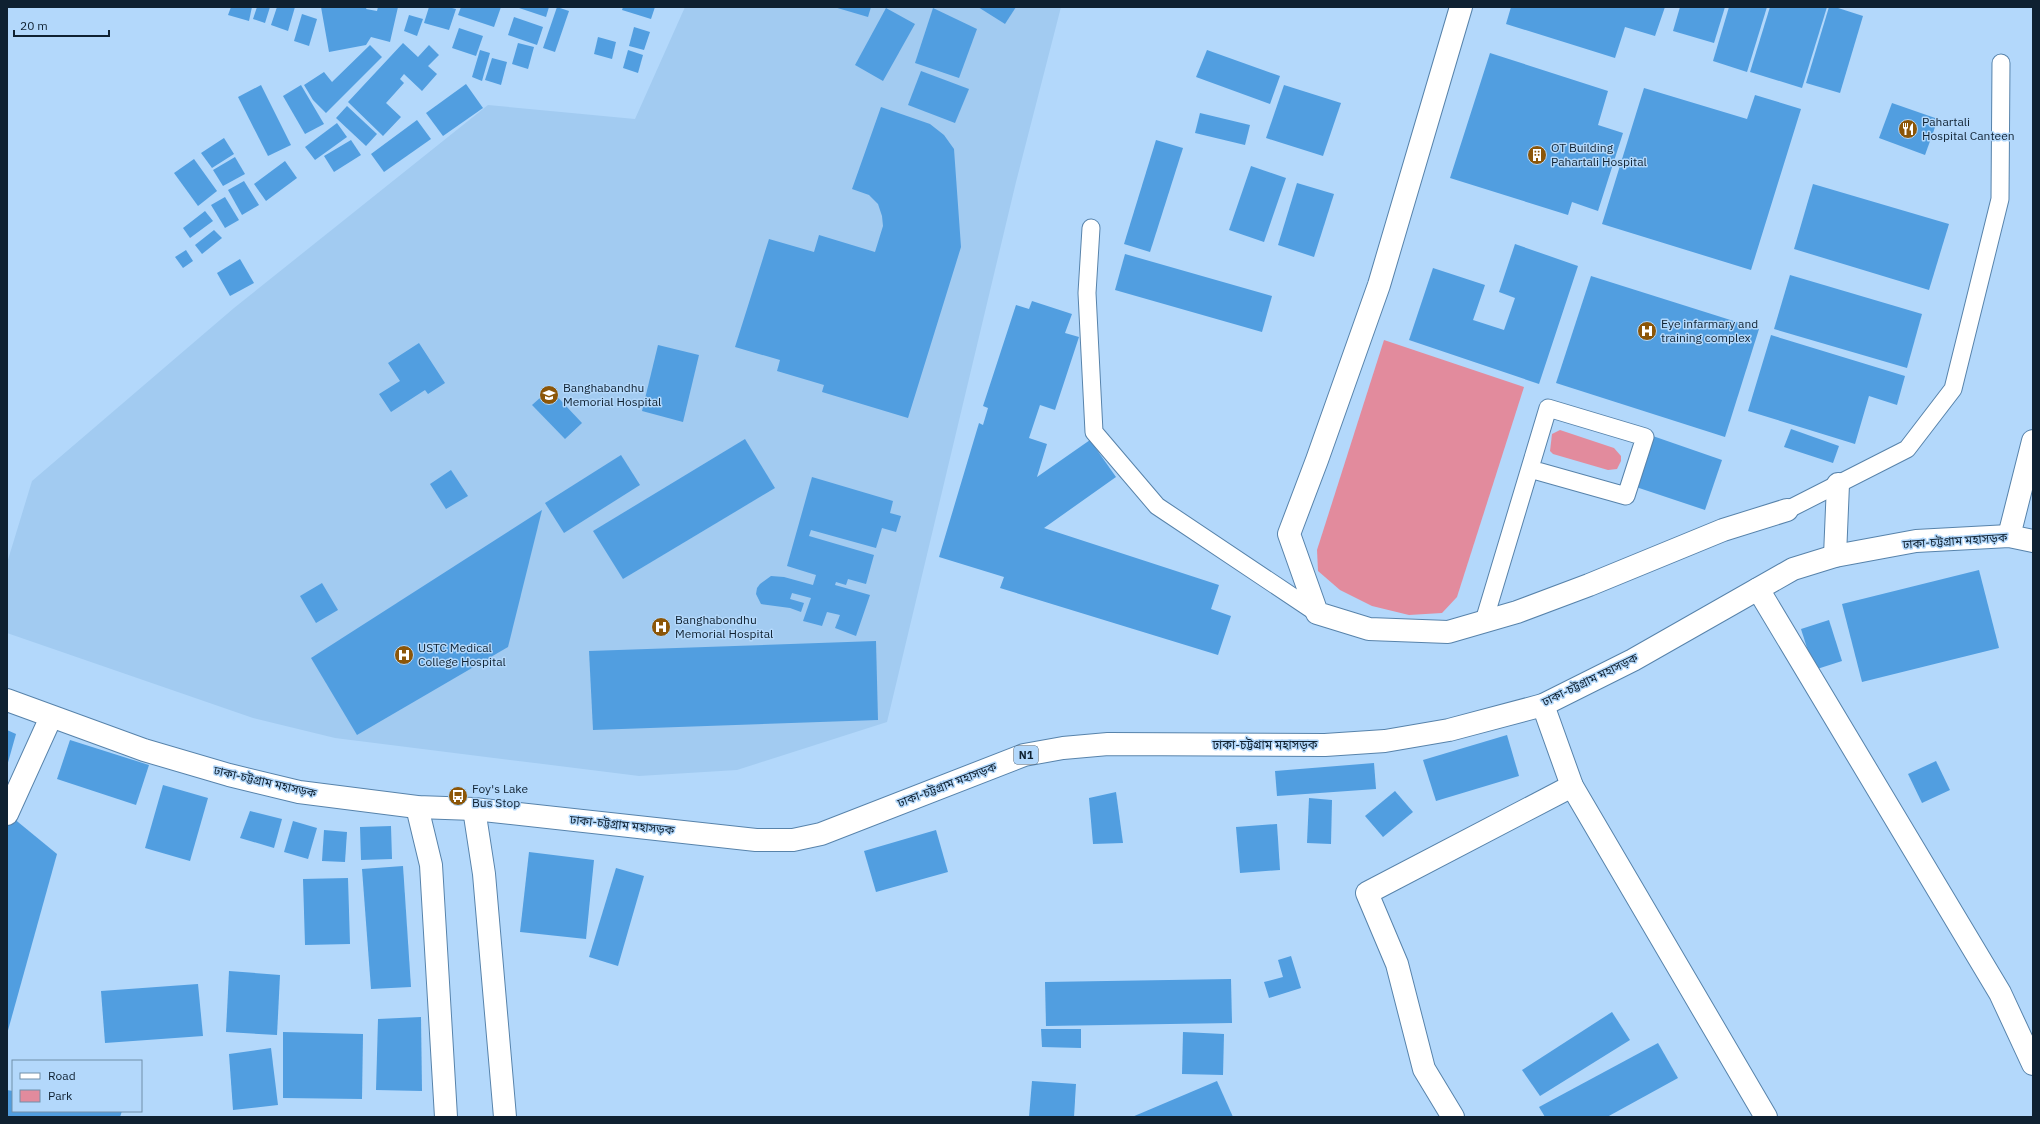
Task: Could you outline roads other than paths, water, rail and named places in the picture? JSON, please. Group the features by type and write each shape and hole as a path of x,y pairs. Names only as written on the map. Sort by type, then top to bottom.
{"main road":[{"path":"1461,7 1378,285 1317,460 1289,534 1317,613 1369,629 1448,632 1517,612 1589,585 1723,530 1787,510"},
{"path":"2009,536 2033,442"},
{"path":"1835,556 1838,484"},
{"name":"ঢাকা-চট্টগ্রাম মহাসড়ক","path":"7,700 144,750 236,777 300,792 417,807 474,809 756,840 793,840 821,834 1024,755 1062,748 1108,744 1325,745 1385,741 1450,730 1543,705 1633,660 1794,569 1835,556 1916,541 2009,536 2033,541"},
{"path":"1758,589 2000,993 2033,1064"},
{"path":"1543,705 1572,786 1766,1117"},
{"path":"7,814 51,717"},
{"path":"1454,1117 1424,1069 1397,964 1367,893 1572,786"},
{"path":"417,807 431,865 446,1117"},
{"path":"474,809 484,874 506,1117"}],"lane":[{"path":"1787,510 1907,449 1953,389 2000,199 2001,63"},
{"path":"1091,228 1087,293 1094,432 1157,506 1317,613"},
{"path":"1484,621 1548,408 1645,437 1626,496 1530,469"}],"place":[{"name":"Pahartali Hospital Canteen","path":"1908,129"},
{"name":"OT Building Pahartali Hospital","path":"1537,155"},
{"name":"Eye infarmary and training complex","path":"1647,331"},
{"name":"Banghabandhu Memorial Hospital","path":"549,395"},
{"name":"Banghabondhu Memorial Hospital","path":"661,627"},
{"name":"USTC Medical College Hospital","path":"404,655"},
{"name":"Foy's Lake Bus Stop","path":"458,796"}]}
